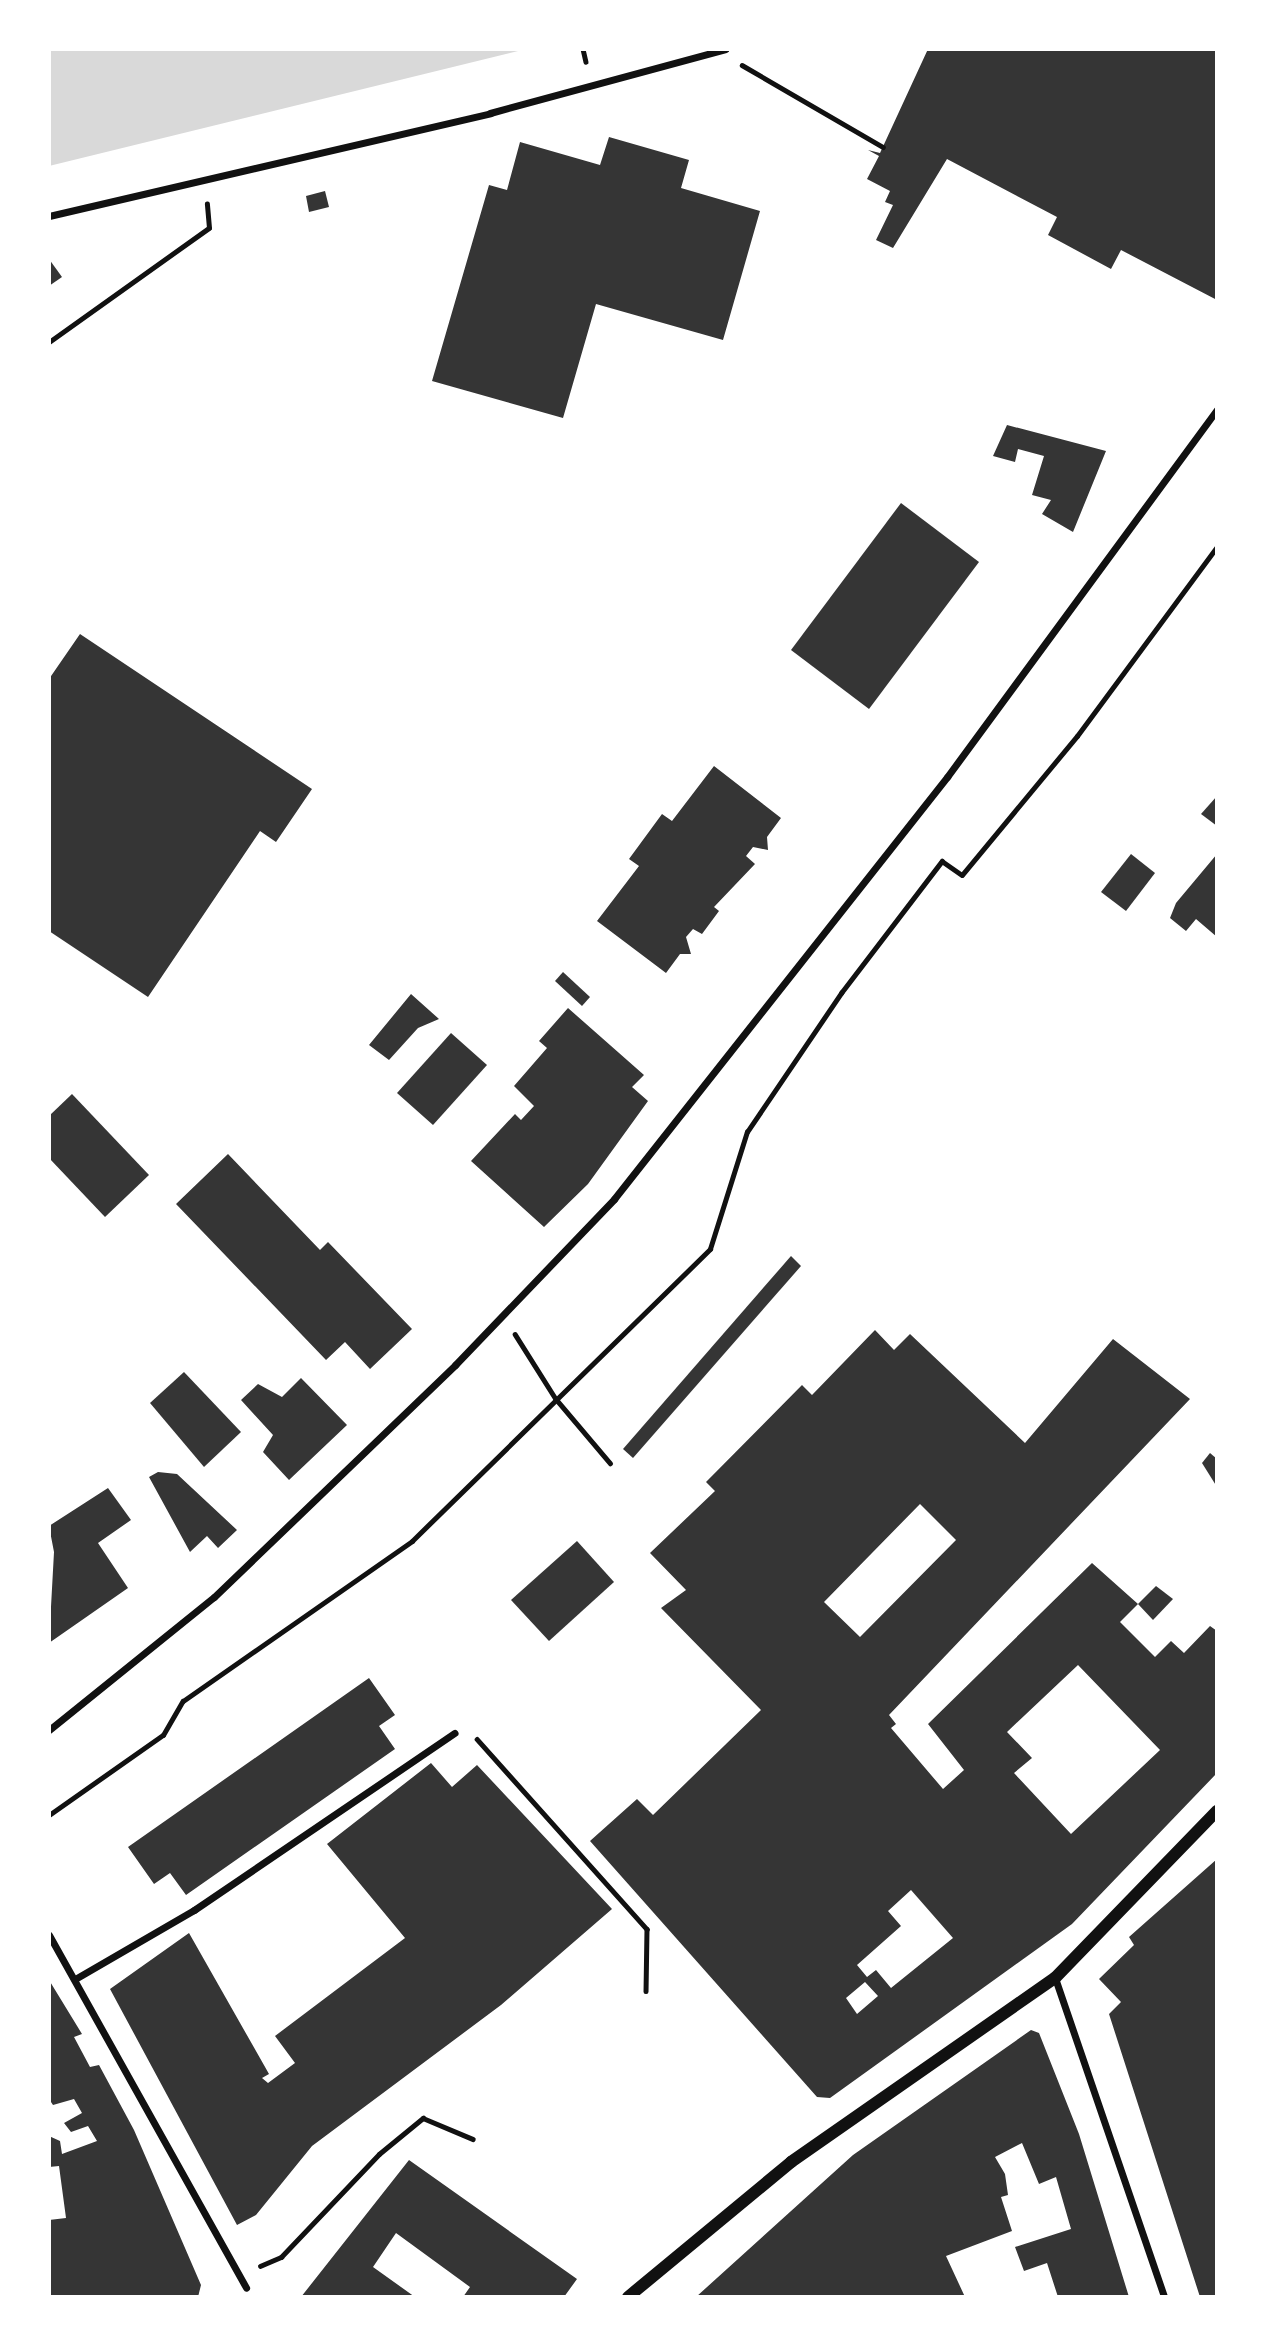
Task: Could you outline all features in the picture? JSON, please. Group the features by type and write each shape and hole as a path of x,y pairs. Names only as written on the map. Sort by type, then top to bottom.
{"street":[{"path":"49,216 205,176 490,113 722,50"},
{"path":"49,1730 214,1597 503,1315 614,1199 782,989 1037,658 1217,410"},
{"path":"75,1979 194,1910 454,1733"},
{"path":"628,2297 791,2162 1055,1978 1217,1811"},
{"path":"49,1935 243,2273 246,2288"},
{"path":"1055,1978 1164,2297"}],"path":[{"path":"583,49 586,65"},
{"path":"722,50 883,147"},
{"path":"49,342 209,228 205,176"},
{"path":"49,1815 163,1735 183,1701 412,1541 710,1249 747,1132 841,993 942,861 962,875 1077,736 1217,547"},
{"path":"503,1315 556,1399 610,1463"},
{"path":"454,1733 468,1729 647,1929 646,1991"},
{"path":"243,2273 281,2257 379,2154 423,2118 473,2139"}],"shaded area":[{"path":"49,49 526,49 49,166"}],"building":[{"path":"928,49 1217,49 1217,300 1121,250 1111,269 1048,235 1057,217 947,159 893,248 876,240 893,205 885,202 890,191 867,179 879,156 868,150 880,153"},
{"path":"609,137 689,160 681,188 760,211 723,340 596,304 563,418 432,381 489,185 507,190 520,142 600,165"},
{"path":"325,191 329,207 309,212 306,196"},
{"path":"49,259 62,277 49,286"},
{"path":"1007,425 1106,451 1073,532 1042,514 1051,500 1032,495 1044,456 1018,449 1015,462 993,456"},
{"path":"901,503 979,562 869,709 791,650"},
{"path":"80,634 312,789 276,842 260,831 148,997 49,931 49,679"},
{"path":"714,766 781,818 767,837 768,850 753,847 746,856 755,864 714,907 719,911 702,934 693,929 686,937 691,954 680,954 666,973 597,921 639,866 629,859 662,814 672,821"},
{"path":"1217,796 1217,826 1201,814"},
{"path":"1131,854 1155,873 1126,911 1101,892"},
{"path":"1217,854 1217,937 1196,919 1186,931 1170,918 1176,903"},
{"path":"563,972 590,997 582,1006 555,981"},
{"path":"411,994 439,1019 418,1028 389,1060 369,1045"},
{"path":"568,1008 644,1075 632,1087 648,1101 588,1184 544,1227 471,1161 515,1114 521,1120 534,1106 514,1086 547,1048 539,1041"},
{"path":"451,1033 487,1065 433,1125 397,1093"},
{"path":"72,1094 149,1175 105,1217 49,1158 49,1116"},
{"path":"228,1154 320,1250 328,1242 412,1329 370,1369 345,1342 326,1360 176,1204"},
{"path":"791,1256 801,1266 633,1458 623,1449"},
{"path":"875,1330 894,1350 910,1334 1025,1443 1113,1339 1190,1399 889,1715 896,1724 891,1728 943,1789 964,1770 928,1724 1092,1563 1138,1604 1120,1622 1155,1657 1171,1641 1184,1653 1210,1626 1217,1631 1217,1773 1072,1924 830,2098 817,2097 590,1841 637,1799 653,1815 761,1710 661,1608 686,1590 650,1553 715,1491 706,1482 802,1385 812,1395","holes":["920,1504 956,1540 860,1637 824,1602","1078,1665 1160,1750 1071,1834 1014,1773 1032,1758 1007,1732","911,1890 953,1938 891,1988 876,1970 867,1977 857,1965 901,1926 888,1911","865,1982 878,1996 857,2014 846,1998"]},
{"path":"184,1372 241,1432 204,1467 150,1403"},
{"path":"301,1378 347,1425 289,1480 263,1452 273,1435 241,1400 258,1384 282,1397"},
{"path":"1210,1453 1217,1459 1217,1487 1202,1463"},
{"path":"158,1472 177,1474 237,1530 218,1548 207,1536 190,1552 149,1477"},
{"path":"108,1488 131,1520 98,1543 128,1588 49,1643 54,1552 49,1526"},
{"path":"577,1541 614,1582 549,1641 511,1600"},
{"path":"1156,1586 1173,1599 1153,1620 1138,1604"},
{"path":"369,1678 395,1715 379,1726 395,1749 186,1895 170,1873 154,1884 128,1847"},
{"path":"431,1763 452,1787 477,1765 612,1909 501,2005 312,2146 256,2215 237,2225 110,1989 189,1933 269,2074 262,2078 268,2083 295,2063 275,2036 405,1938 327,1844"},
{"path":"1217,1859 1217,2297 1200,2297 1109,2014 1121,2002 1099,1979 1134,1945 1129,1937"},
{"path":"49,1980 82,2034 74,2037 90,2067 99,2065 134,2130 201,2285 198,2297 49,2297 49,2220 66,2218 59,2166 49,2167 49,2136 60,2141 62,2154 97,2141 88,2126 71,2132 64,2123 82,2113 74,2099 53,2105 49,2099"},
{"path":"1031,2030 1039,2033 1079,2134 1129,2297 1058,2297 1047,2263 1024,2271 1015,2247 1071,2229 1056,2177 1039,2184 1022,2143 995,2157 1005,2174 1008,2195 1001,2197 1012,2231 946,2256 965,2297 696,2297 853,2155"},
{"path":"409,2160 577,2279 564,2297 463,2297 470,2287 396,2233 373,2267 415,2297 301,2297"}]}
